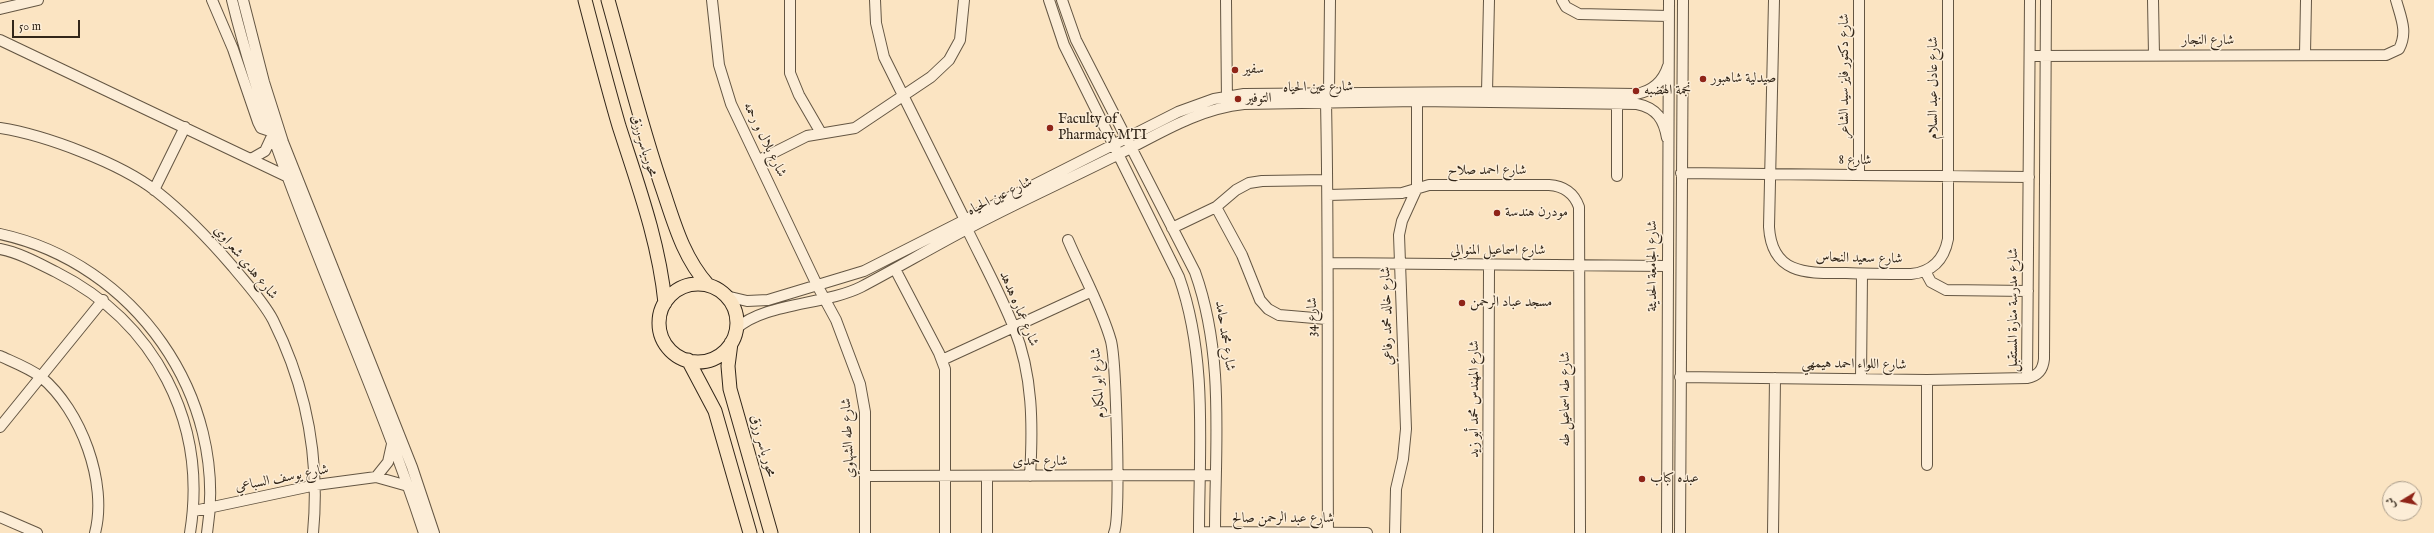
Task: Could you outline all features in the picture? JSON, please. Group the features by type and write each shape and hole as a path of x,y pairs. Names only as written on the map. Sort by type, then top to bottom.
{"main road":[{"name":"محور ياسر رزق","path":"585,0 619,124 652,228 660,264 665,303"},
{"name":"محور ياسر رزق","path":"608,0 649,148 677,233 689,259 708,285"},
{"path":"688,360 710,360 722,353 731,342 736,329 736,315 726,296 708,285 687,286 674,292 665,303 660,316 663,338 670,349 688,360 715,411 750,533"},
{"name":"محور ياسر رزق","path":"731,342 728,366 730,389 771,533"}],"street":[{"path":"0,9 38,0"},
{"path":"212,0 233,49 258,122 261,128 271,134"},
{"path":"232,0 244,46 271,134 286,176 392,444 424,533"},
{"path":"243,0 264,82 283,142 396,423 434,533"},
{"name":"شارع بلال و رحمه","path":"712,0 719,65 731,104 825,300"},
{"path":"790,0 790,73 799,95 821,133"},
{"name":"شارع عماره هدهد","path":"875,0 876,23 882,51 903,97 966,224 1014,328 1022,351 1030,399 1032,447 1030,476"},
{"path":"759,160 800,138 821,133 842,132 855,128 903,97 941,69 954,52 960,40 964,0"},
{"name":"شارع محمد حامد","path":"1049,0 1060,36 1179,277 1190,308 1198,362 1199,533"},
{"name":"شارع محمد حامد","path":"1062,0 1071,30 1195,272 1212,331 1217,386 1214,533"},
{"path":"1226,0 1227,101"},
{"path":"1329,92 1330,0"},
{"path":"1487,92 1489,0"},
{"path":"1562,0 1566,7 1579,14 1669,16"},
{"name":"شارع الجامعة الحديثة","path":"1667,533 1667,138 1669,0"},
{"name":"شارع الجامعة الحديثة","path":"1680,533 1681,173 1684,0"},
{"name":"شارع سعيد النحاس","path":"1774,0 1769,237 1772,246 1782,261 1798,271 1807,273 1911,274 1925,271"},
{"name":"شارع دكتور فايز سيد الشاعر","path":"1859,0 1859,175"},
{"name":"شارع عادل عبد السلام","path":"1948,0 1948,176"},
{"name":"شارع مدرسة منارة المستقبل","path":"2030,0 2027,378 2038,374 2044,365 2046,0"},
{"path":"2153,0 2154,55"},
{"path":"2305,54 2306,0"},
{"name":"شارع النجار","path":"2030,56 2305,54 2386,55 2399,49 2404,37 2396,0"},
{"path":"1060,36 1071,30"},
{"path":"0,40 185,127 251,160 266,164 286,176"},
{"path":"233,49 244,46"},
{"name":"شارع عين الحياه","path":"726,296 747,301 761,301 873,267 1119,154 1197,115 1244,94 1329,92 1487,92 1636,94 1649,91 1659,83 1668,66"},
{"name":"شارع عين الحياه","path":"736,329 747,320 760,315 825,300 854,290 895,269 966,224 1114,144 1190,107 1227,101 1418,101 1638,104 1651,108 1662,118 1667,138"},
{"name":"شارع خالد محمد رفاعي","path":"1395,533 1396,497 1403,459 1406,429 1400,228 1417,188 1418,101"},
{"name":"شارع 34","path":"1326,102 1329,263 1326,319 1328,533"},
{"path":"1617,103 1617,176"},
{"path":"154,190 185,127"},
{"name":"شارع هدي شعراوي","path":"0,128 20,131 85,154 154,190 190,220 222,254 272,318 299,383 308,420 316,485 313,533"},
{"path":"251,160 265,151 271,134"},
{"name":"شارع 8","path":"1681,173 2029,177"},
{"path":"1948,176 1946,248 1938,262 1925,271 1931,282 1946,290 2028,291"},
{"path":"1172,228 1216,207 1242,186 1255,182 1327,180"},
{"name":"شارع احمد صلاح","path":"1328,195 1402,192 1435,185 1549,184 1565,188 1574,196 1579,207 1580,266"},
{"path":"1216,207 1242,256 1260,300 1268,309 1284,316 1326,319"},
{"path":"0,234 46,247 80,265 127,300 145,319 165,346 185,381 196,405 209,468 211,508 207,533"},
{"name":"شارع ابو المكارم","path":"1068,240 1105,325 1114,359 1117,475 1116,521 1114,533"},
{"path":"0,249 31,259 70,279 103,300 129,324 150,350 182,412 192,474 194,511 190,533"},
{"name":"شارع اسماعيل المنوالي","path":"1329,263 1667,266"},
{"name":"شارع المهندس محمد أبو زيد","path":"1488,533 1489,265"},
{"name":"شارع طه اسماعيل طه","path":"1580,266 1580,533"},
{"path":"895,269 942,360 946,379 945,533"},
{"path":"1861,379 1862,274"},
{"path":"942,360 1090,292"},
{"path":"1667,299 1681,299"},
{"path":"0,427 103,300"},
{"name":"شارع طه الشهاوي","path":"825,300 843,338 860,384 865,412 865,533"},
{"path":"0,356 41,377 63,401 80,429 92,459 98,492 95,533"},
{"name":"شارع اللواء احمد هيمهي","path":"1680,377 1927,380 2027,378"},
{"path":"1773,533 1775,378"},
{"path":"1927,380 1927,465"},
{"path":"182,412 196,405"},
{"path":"376,477 388,462 392,444"},
{"name":"شارع حمدى","path":"865,476 1215,475"},
{"path":"986,476 987,533"},
{"name":"شارع يوسف السباعي","path":"194,511 316,485 376,477 408,486"},
{"path":"0,517 37,533"},
{"name":"شارع عبد الرحمن صالح","path":"1199,533 1367,533"}],"place":[{"name":"سفير","path":"1235,70"},
{"name":"صيدلية شاهبور","path":"1703,79"},
{"name":"نجمة الهضبه","path":"1636,91"},
{"name":"التوفير","path":"1238,99"},
{"name":"Faculty of Pharmacy MTI","path":"1050,128"},
{"name":"مودرن هندسة","path":"1497,213"},
{"name":"مسجد عباد الرحمن","path":"1462,303"},
{"name":"عبده كباب","path":"1642,479"}]}
